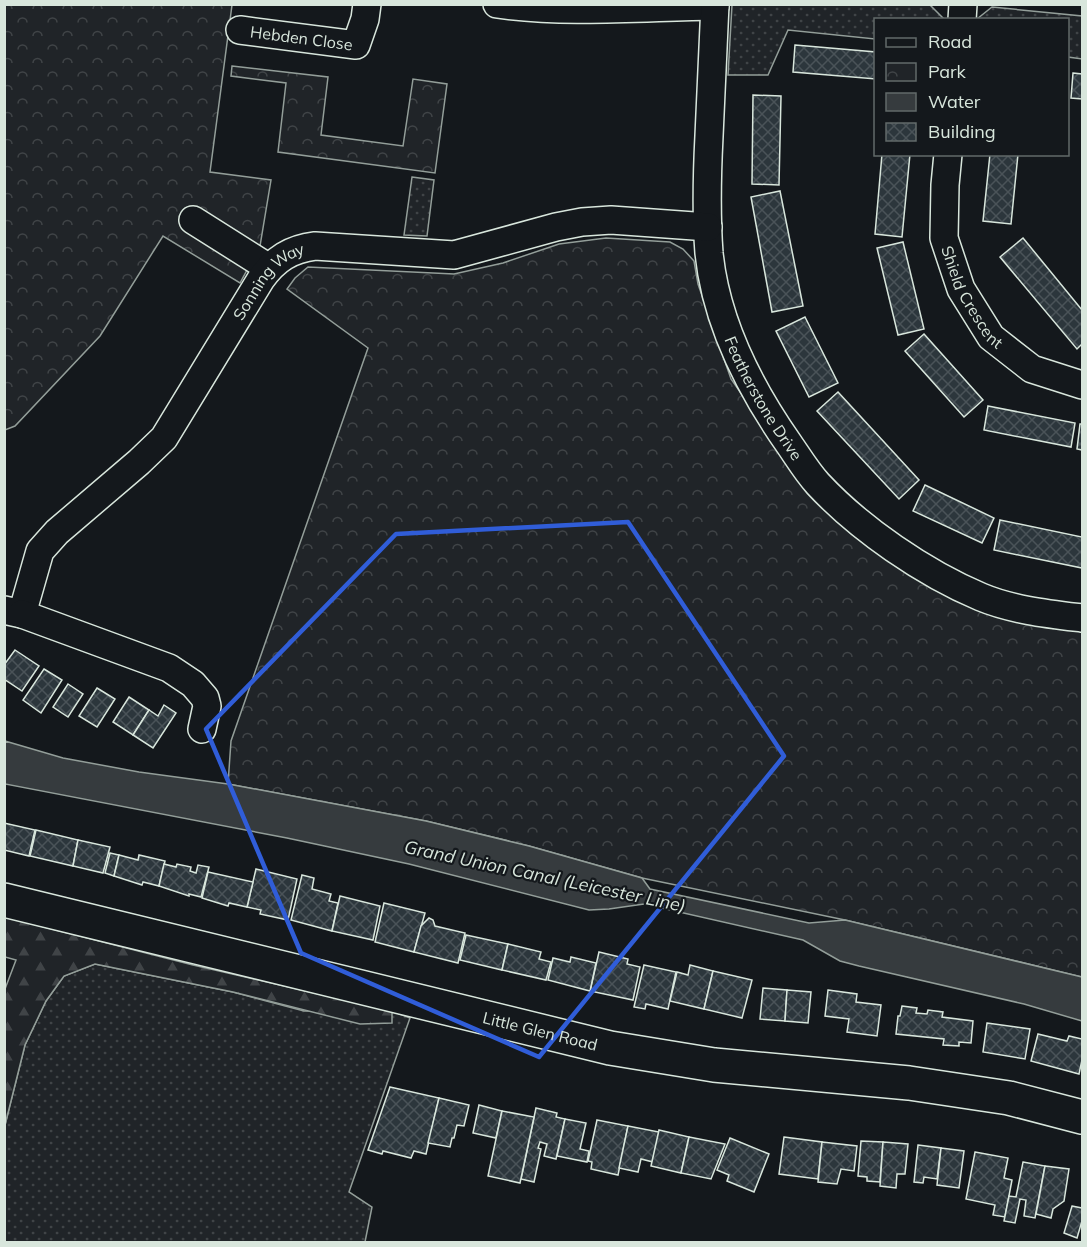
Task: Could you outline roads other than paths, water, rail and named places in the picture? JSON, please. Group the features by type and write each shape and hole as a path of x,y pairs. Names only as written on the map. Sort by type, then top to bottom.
{"main road":[{"name":"Little Glen Road","path":"4,900 610,1048 714,1065 909,1083 1009,1098 1083,1117"}],"street":[{"name":"Hebden Close","path":"240,30 356,45 367,4"},
{"path":"497,4 527,9 716,5"},
{"name":"Featherstone Drive","path":"716,5 706,194 710,254 714,281 726,327 765,410 817,483 883,542 938,575 981,597 1022,609 1083,618"},
{"name":"Shield Crescent","path":"948,156 944,238 961,289 992,337 1024,363 1032,369 1083,384"},
{"path":"193,220 269,268"},
{"name":"Sonning Way","path":"202,729 207,706 205,698 193,684 169,668 13,612 40,551 57,532 164,438 269,268 277,260 289,252 315,246 454,255 582,222 611,220 708,227"}],"water":[{"name":"Grand Union Canal (Leicester Line)","path":"5,741 63,758 139,772 228,784 426,821 529,846 642,878 650,889 809,923 845,920 1082,977 1082,1021 1024,1004 840,961 803,940 644,904 589,910 409,864 287,838 5,784"}]}
